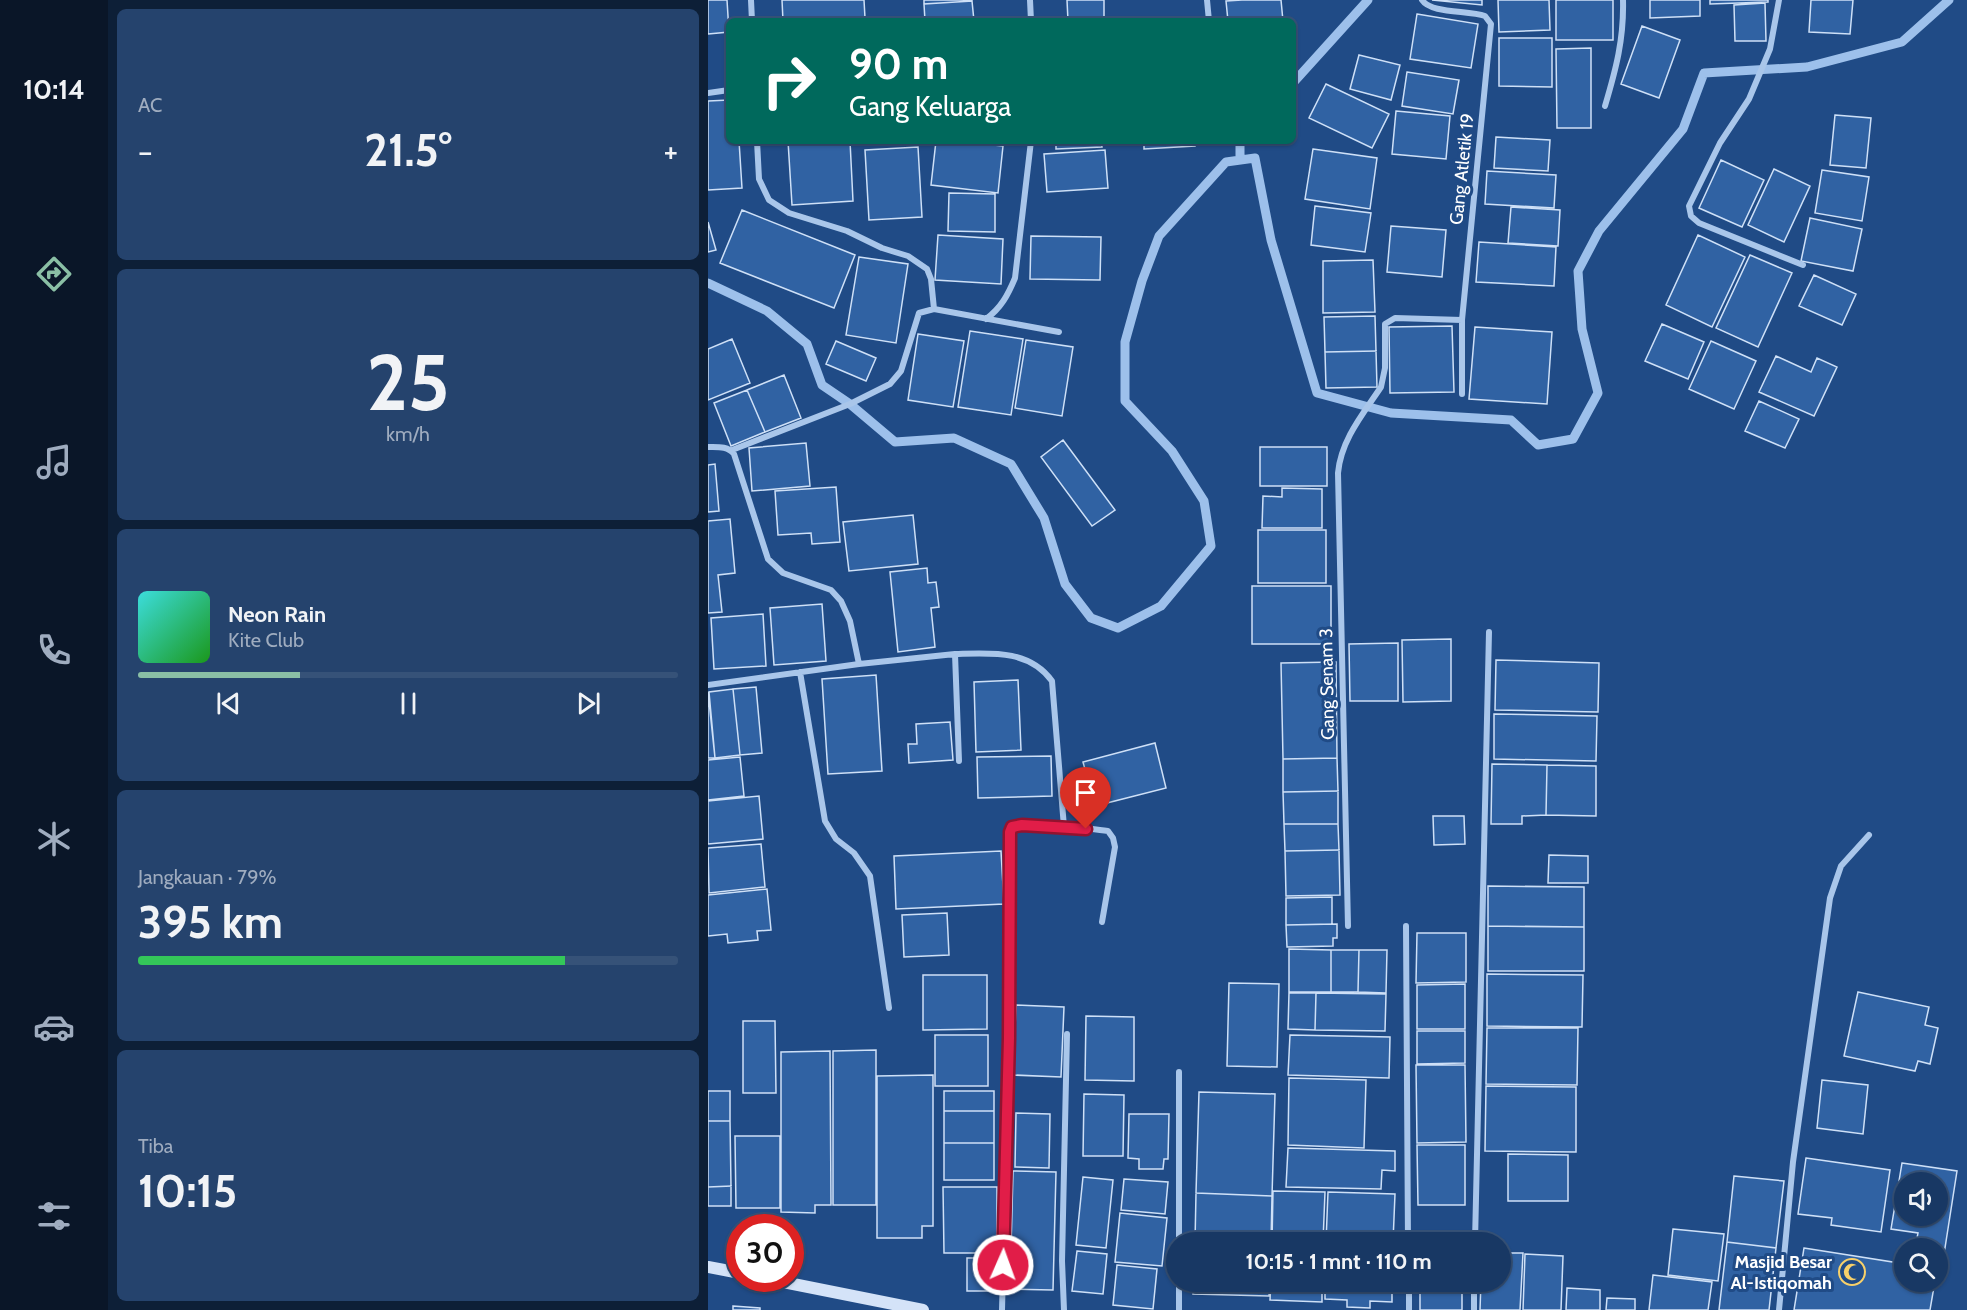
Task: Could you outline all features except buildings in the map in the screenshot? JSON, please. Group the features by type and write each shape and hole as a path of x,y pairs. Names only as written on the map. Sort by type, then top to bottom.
{"main road":[{"path":"708,1267 726,1270"},
{"path":"804,1286 923,1310"}],"street":[{"path":"751,0 752,18"},
{"path":"1030,0 1031,18"},
{"path":"1208,0 1209,18"},
{"name":"Gang Atletik 19","path":"1422,0 1424,4 1436,10 1473,12 1485,16 1491,24 1462,320 1462,394"},
{"path":"1605,106 1619,60 1623,28 1623,0"},
{"path":"1779,0 1770,49 1749,99 1720,143 1689,206 1691,216 1710,229 1803,265"},
{"path":"708,93 726,90"},
{"path":"757,144 759,179 769,200 789,213 847,231 882,248 908,256 927,269 931,279 934,309"},
{"path":"986,319 997,311 1015,278 1031,144"},
{"path":"708,447 720,446 732,450 850,404 890,384 900,371 919,314 934,309 1059,332"},
{"name":"Gang Senam 3","path":"1348,926 1339,457 1345,442 1381,387 1385,368 1383,328 1388,320 1395,318 1462,320"},
{"path":"732,450 768,559 783,573 831,590 841,601 850,621 859,664"},
{"path":"1475,1232 1489,632"},
{"path":"955,654 958,761"},
{"path":"708,685 859,664 955,654 1011,655 1031,662 1044,670 1052,681 1064,826"},
{"path":"800,672 825,821 836,839 854,853 870,876 889,1008"},
{"path":"1002,1310 1009,1038 1010,832 1012,827 1022,825 1064,826 1108,831 1115,847 1102,922"},
{"path":"1779,1310 1793,1162 1830,898 1841,866 1869,835"},
{"path":"1406,926 1408,1232"},
{"path":"1064,1310 1062,1261 1067,1034"},
{"path":"1179,1072 1179,1232"},
{"path":"1179,1292 1179,1310"},
{"path":"1408,1292 1409,1310"},
{"path":"1474,1292 1474,1310"}],"waterway":[{"path":"1296,80 1368,0"},
{"path":"708,283 767,311 807,344 822,385 850,404 895,442 954,438 1011,464 1044,518 1065,584 1091,618 1118,628 1161,606 1211,546 1204,501 1172,451 1125,401 1125,342 1142,281 1159,236 1226,162 1255,158 1271,240 1317,393 1391,413 1511,420 1538,445 1573,439 1598,393 1582,329 1578,271 1599,231 1683,129 1704,73 1807,67 1902,42 1949,0"},
{"path":"1240,144 1240,160"}],"place":[{"name":"Masjid Besar Al-Istiqomah","path":"1852,1272"}],"route":[{"path":"1003,1265 1009,1038 1010,832 1012,827 1022,825 1086,829"}]}
